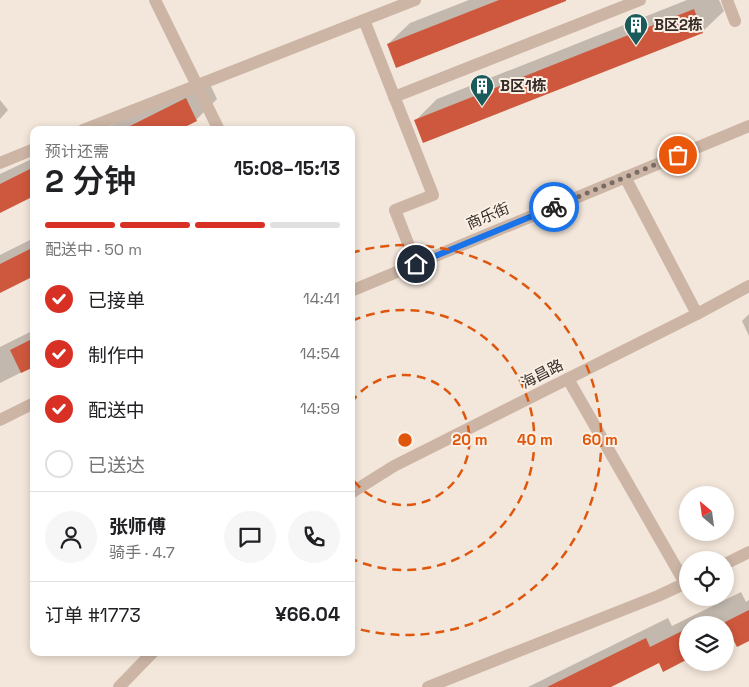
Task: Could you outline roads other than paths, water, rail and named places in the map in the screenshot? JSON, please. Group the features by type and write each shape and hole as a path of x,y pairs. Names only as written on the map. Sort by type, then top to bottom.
{"street":[{"path":"155,0 217,126"},
{"path":"93,126 415,0"},
{"path":"394,97 640,0"},
{"path":"727,0 735,21"},
{"path":"364,20 433,195 395,210 416,264"},
{"name":"商乐街","path":"355,289 749,126"},
{"path":"0,163 30,151"},
{"path":"625,177 697,314"},
{"name":"海昌路","path":"355,490 394,466 749,286"},
{"path":"568,379 679,570"},
{"path":"0,420 30,405"},
{"path":"734,560 749,552"},
{"path":"428,687 658,596 679,586"},
{"path":"119,687 149,656"}],"place":[{"name":"B区2栋","path":"636,46"},
{"name":"B区1栋","path":"482,107"}]}
